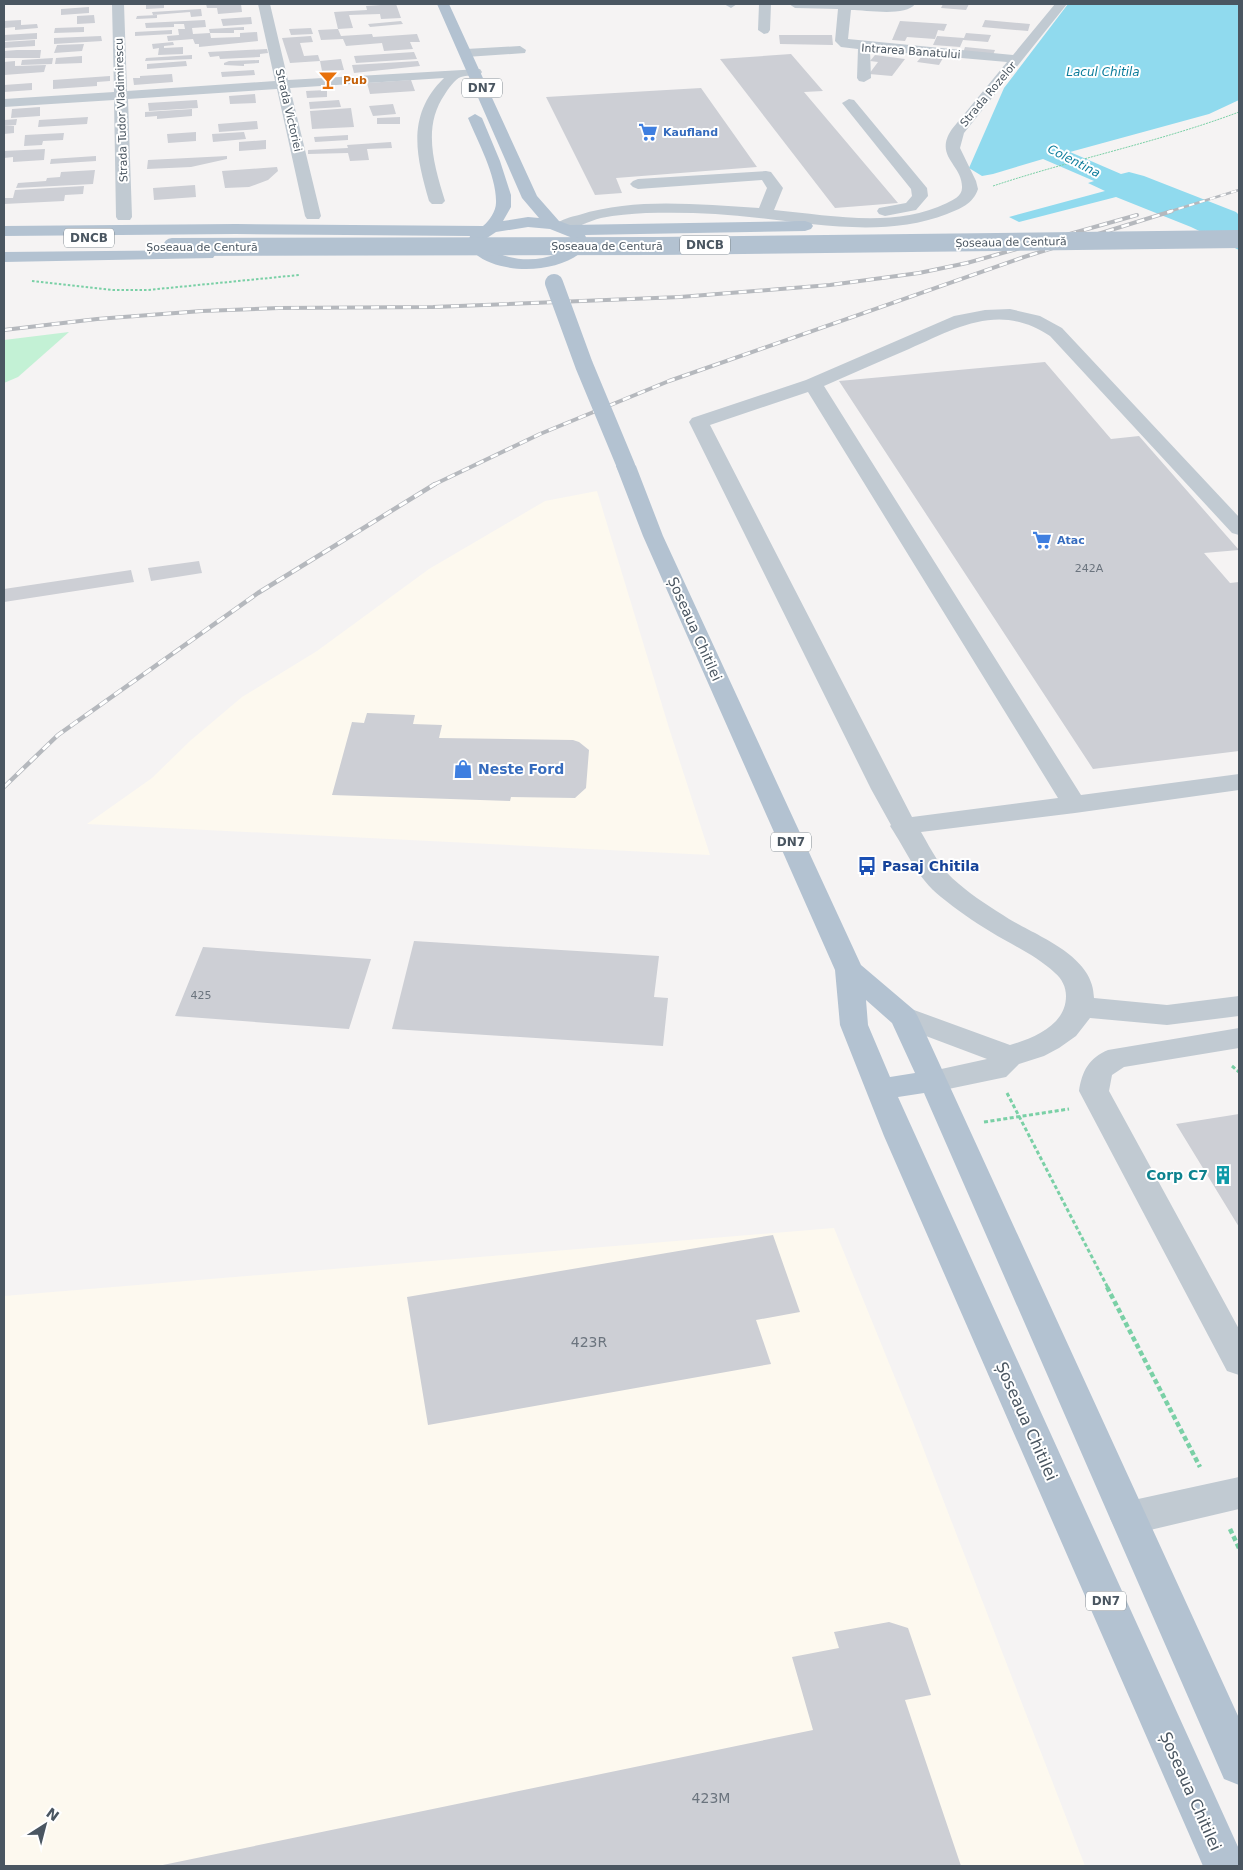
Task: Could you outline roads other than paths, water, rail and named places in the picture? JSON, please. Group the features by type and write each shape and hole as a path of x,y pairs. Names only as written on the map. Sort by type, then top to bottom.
{"main road":[{"name":"DN7","path":"443,4 530,198 562,227 577,234 581,244 557,268 554,283"},
{"name":"DN7","path":"449,56 459,79"},
{"name":"DN7","path":"469,103 498,176 504,203 488,230 476,238 475,245 484,255"},
{"path":"4,231 488,230 514,223 562,227 809,222 949,225"},
{"name":"Șoseaua de Centură","path":"4,247 173,243 1239,229"},
{"name":"Șoseaua de Centură","path":"4,238 173,243 658,246 1239,238"},
{"path":"507,262 541,262 567,256 1239,248"},
{"path":"4,256 484,255 532,271 554,283"},
{"name":"Șoseaua Chitilei","path":"554,283 584,365 653,536 849,970 854,1025 900,1136 1225,1866"},
{"name":"Șoseaua Chitilei","path":"849,970 904,1017 1239,1764"},
{"path":"882,1089 934,1081"}],"street":[{"name":"Strada Tudor Vladimirescu","path":"118,4 124,217"},
{"name":"Strada Victoriei","path":"264,4 313,216"},
{"path":"764,30 765,4"},
{"path":"795,4 900,8 909,4"},
{"name":"Strada Rozelor","path":"809,222 914,220 948,209 963,200 969,193 970,183 952,152 954,137 1061,4"},
{"name":"Intrarea Banatului","path":"845,5 841,41 846,44 1018,59"},
{"path":"864,47 864,78"},
{"path":"466,53 520,50"},
{"path":"438,201 423,146 426,120 433,101 442,85 474,72"},
{"path":"4,103 283,84 459,79"},
{"path":"562,227 581,218 631,209 699,210 764,214 809,222 822,213 898,210 910,207 920,196 920,188 849,104"},
{"path":"638,184 766,175 775,188 764,214"},
{"path":"934,1081 995,1069 1009,1056 1034,1049 1050,1041 1066,1029 1075,1019 1080,1007 1080,990 1074,977 1065,966 1042,949 999,925 949,890 930,871 904,826 699,422 813,384 975,316 993,314 1014,315 1047,325 1056,332 1239,529"},
{"path":"813,384 1075,805"},
{"path":"904,826 1239,782"},
{"path":"1080,1007 1167,1015 1239,1006"},
{"path":"904,1017 1009,1056"},
{"path":"1239,1038 1118,1057 1106,1062 1095,1075 1094,1090 1239,1361"},
{"path":"1129,1518 1228,1496"}],"water":[{"name":"Lacul Chitila","path":"1068,4 1239,4 1239,100 1209,114 1070,152 1121,174 1129,172 1144,176 1236,212 1239,215 1239,250 1191,227 1116,197 1019,222 1009,217 1105,191 1088,183 1094,181 1043,159 982,176 969,168 1004,88"}],"railway":[{"path":"1168,212 1239,190"},
{"path":"435,484 540,434 669,381 1024,257 1172,211"},
{"path":"4,330 97,319 202,311 279,308 433,307 680,297 830,285 919,273 967,263 1137,215"},
{"path":"4,787 58,735 258,593 435,484"}],"place":[{"name":"Pub","path":"328,80"},
{"name":"Kaufland","path":"648,132"},
{"name":"Atac","path":"1042,540"},
{"name":"Neste Ford","path":"463,769"},
{"name":"Pasaj Chitila","path":"867,866"},
{"name":"Corp C7","path":"1223,1175"}],"water label":[{"name":"Colentina","path":"1074,161"}]}
